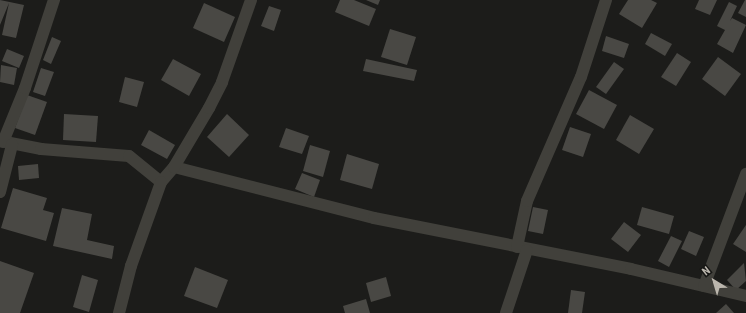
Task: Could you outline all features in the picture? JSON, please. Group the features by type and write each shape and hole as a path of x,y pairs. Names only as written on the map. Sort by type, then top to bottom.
{"street":[{"path":"0,192 5,143 54,0"},
{"path":"119,313 131,266 161,182 174,167 209,108 222,82 251,0"},
{"path":"506,313 522,248 527,202 581,77 606,0"},
{"path":"5,143 129,156 161,182"},
{"path":"174,167 374,218 746,296"},
{"path":"704,286 746,174"}],"building":[{"path":"0,0 24,5 16,38 2,35 9,3 0,25"},
{"path":"340,0 354,0 376,9 369,26 335,12"},
{"path":"366,0 380,0 378,5"},
{"path":"628,0 651,0 657,3 642,28 619,14"},
{"path":"699,0 717,0 710,15 695,9"},
{"path":"746,0 746,17 738,13"},
{"path":"729,2 737,6 730,21 732,18 746,25 733,53 717,44 725,30 717,26"},
{"path":"204,3 235,17 224,42 193,28"},
{"path":"269,6 281,10 274,31 261,26"},
{"path":"390,29 416,37 407,65 381,57"},
{"path":"651,33 672,44 665,56 645,44"},
{"path":"606,36 629,44 624,58 602,51"},
{"path":"52,37 61,41 51,64 43,60"},
{"path":"7,49 24,56 19,68 2,61"},
{"path":"677,53 691,62 676,86 661,77"},
{"path":"718,57 741,74 725,96 702,79"},
{"path":"173,59 201,74 189,96 161,80"},
{"path":"366,59 417,70 414,81 363,71"},
{"path":"614,62 624,69 606,94 596,87"},
{"path":"1,65 17,68 14,85 0,82"},
{"path":"41,68 54,72 45,96 33,92"},
{"path":"125,77 144,82 137,107 119,102"},
{"path":"589,90 617,105 604,129 576,114"},
{"path":"27,95 47,102 35,135 15,128"},
{"path":"64,114 98,116 96,142 63,140"},
{"path":"227,114 249,135 229,157 207,137"},
{"path":"630,115 654,129 639,154 616,140"},
{"path":"570,127 591,134 583,157 562,150"},
{"path":"286,128 309,136 302,154 279,147"},
{"path":"149,130 175,145 167,159 141,145"},
{"path":"310,145 330,151 323,177 303,171"},
{"path":"347,154 379,164 372,189 340,180"},
{"path":"38,164 39,178 19,180 18,166"},
{"path":"302,173 320,180 314,197 295,189"},
{"path":"13,188 47,198 43,210 54,213 46,241 1,228"},
{"path":"533,207 548,210 543,234 528,231"},
{"path":"642,207 674,216 669,234 637,225"},
{"path":"62,208 92,214 87,240 114,246 112,259 53,246"},
{"path":"624,222 641,235 628,252 611,239"},
{"path":"746,225 746,252 733,244"},
{"path":"689,231 704,237 696,256 681,249"},
{"path":"671,236 682,241 669,267 658,261"},
{"path":"0,261 34,273 20,313 0,313"},
{"path":"744,263 746,281 736,290 727,280"},
{"path":"195,267 228,280 217,308 184,296"},
{"path":"82,275 98,280 89,312 73,307"},
{"path":"386,277 391,296 371,302 366,283"},
{"path":"571,290 585,292 582,313 568,313"},
{"path":"366,299 370,313 345,313 343,306"},
{"path":"726,304 734,313 716,313"}]}
